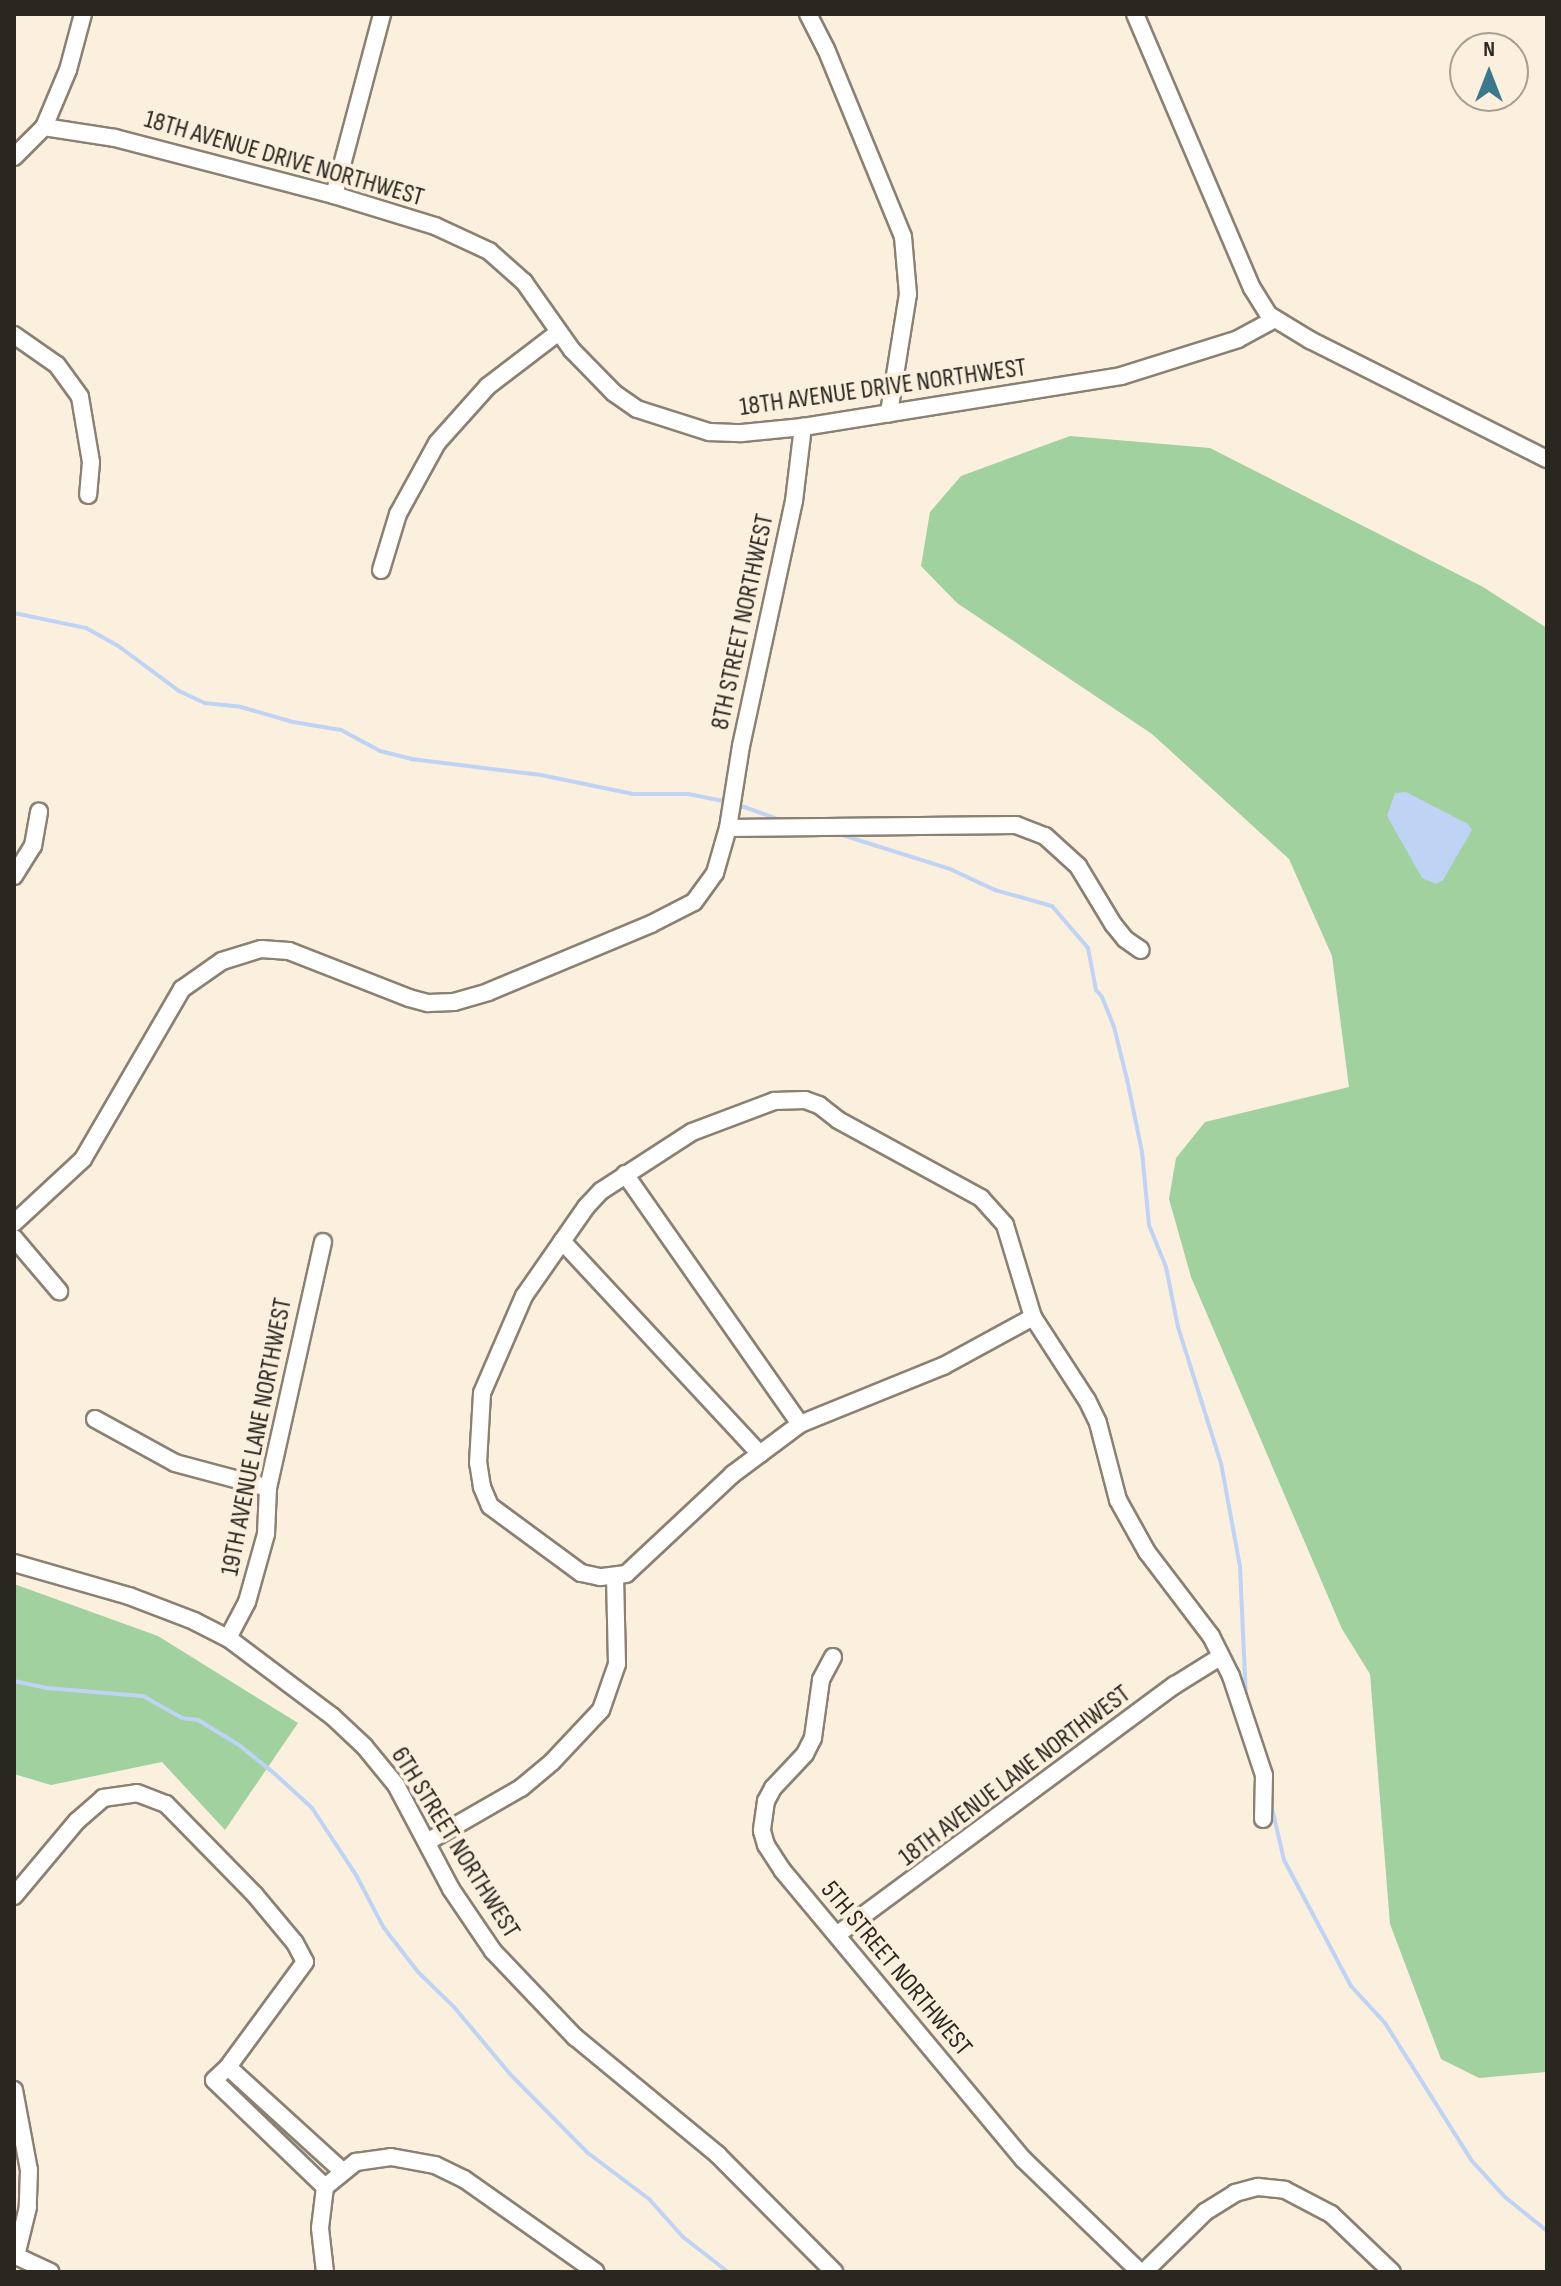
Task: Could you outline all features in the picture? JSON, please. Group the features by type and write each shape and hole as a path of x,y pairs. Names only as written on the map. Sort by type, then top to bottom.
{"street":[{"path":"14,157 44,127 68,70 83,14"},
{"path":"334,195 382,14"},
{"path":"808,14 826,49 903,237 908,294 889,413"},
{"path":"1135,14 1260,304 1275,319 1310,340 1547,459"},
{"name":"18TH AVENUE DRIVE NORTHWEST","path":"44,127 141,144 334,195 435,226 489,251 524,282 588,369 614,393 637,409 673,423 722,433 803,427 1121,376 1238,339 1275,319"},
{"path":"381,570 398,514 437,443 490,384 559,332"},
{"path":"14,335 57,365 80,397 91,462 88,495"},
{"name":"8TH STREET NORTHWEST","path":"14,1223 83,1159 182,989 222,961 261,949 289,951 428,1003 469,999 651,924 694,902 715,873 728,828 739,758 794,501 803,427"},
{"path":"14,876 33,846 39,812"},
{"path":"728,828 1016,825 1045,836 1078,866 1113,924 1125,939 1141,950"},
{"path":"1033,1317 943,1366 800,1424 760,1454 635,1567 615,1577 581,1573 490,1506 478,1463 482,1393 524,1296 586,1207 625,1174 692,1132 774,1101 805,1100 981,1198 994,1209 1011,1242 1033,1317 1087,1400 1098,1423 1118,1500 1136,1533 1211,1636 1231,1676 1264,1775 1263,1819"},
{"path":"625,1174 800,1424"},
{"path":"14,1238 59,1291"},
{"path":"562,1241 760,1454"},
{"name":"19TH AVENUE LANE NORTHWEST","path":"228,1638 254,1583 266,1534 268,1488 323,1242"},
{"path":"95,1419 175,1463 268,1488"},
{"name":"6TH STREET NORTHWEST","path":"14,1563 152,1603 228,1638 300,1689 364,1746 396,1785 451,1889 493,1951 575,2037 718,2155 834,2272"},
{"path":"427,1842 521,1788 552,1762 601,1710 617,1664 615,1577"},
{"name":"5TH STREET NORTHWEST","path":"833,1657 821,1680 813,1738 795,1767 773,1788 762,1814 766,1845 783,1871 1023,2159 1142,2272"},
{"name":"18TH AVENUE LANE NORTHWEST","path":"838,1934 1175,1685 1220,1657"},
{"path":"14,1896 77,1821 103,1798 137,1793 166,1804 255,1895 295,1943 305,1962 228,2067 214,2080 325,2187"},
{"path":"228,2067 341,2170"},
{"path":"14,2090 29,2170 28,2207 16,2256 50,2272"},
{"path":"325,2272 320,2228 325,2187 341,2170 356,2162 391,2157 435,2165 501,2204 596,2272"},
{"path":"1142,2272 1205,2212 1235,2193 1258,2187 1285,2190 1331,2214 1392,2272"}],"green space":[{"path":"1070,436 1210,448 1483,587 1547,628 1547,2072 1479,2078 1441,2059 1390,1924 1370,1674 1342,1629 1191,1277 1169,1199 1176,1158 1205,1122 1349,1087 1332,956 1289,859 1152,734 957,603 921,566 930,512 961,476"},
{"path":"14,1584 158,1636 298,1723 225,1830 162,1762 51,1785 14,1774"}],"water":[{"path":"1406,792 1468,824 1472,830 1443,880 1436,884 1422,878 1387,816 1395,793"}],"waterway":[{"path":"14,613 86,628 117,645 179,691 205,703 241,707 293,722 341,730 380,751 411,759 541,775 633,794 688,794 728,802"},
{"path":"736,804 780,820"},
{"path":"839,834 950,869 995,890 1052,906 1088,948 1096,990 1114,1027 1127,1079 1142,1152 1149,1225 1166,1267 1178,1327 1221,1463 1240,1567 1246,1700"},
{"path":"14,1681 46,1688 143,1696 182,1718 198,1720 239,1745 275,1774 312,1808 356,1875 384,1928 418,1972 454,2007 510,2074 588,2153 649,2199 683,2237 728,2272"},
{"path":"1271,1804 1284,1860 1351,1986 1385,2023 1472,2161 1505,2197 1547,2231"}]}
